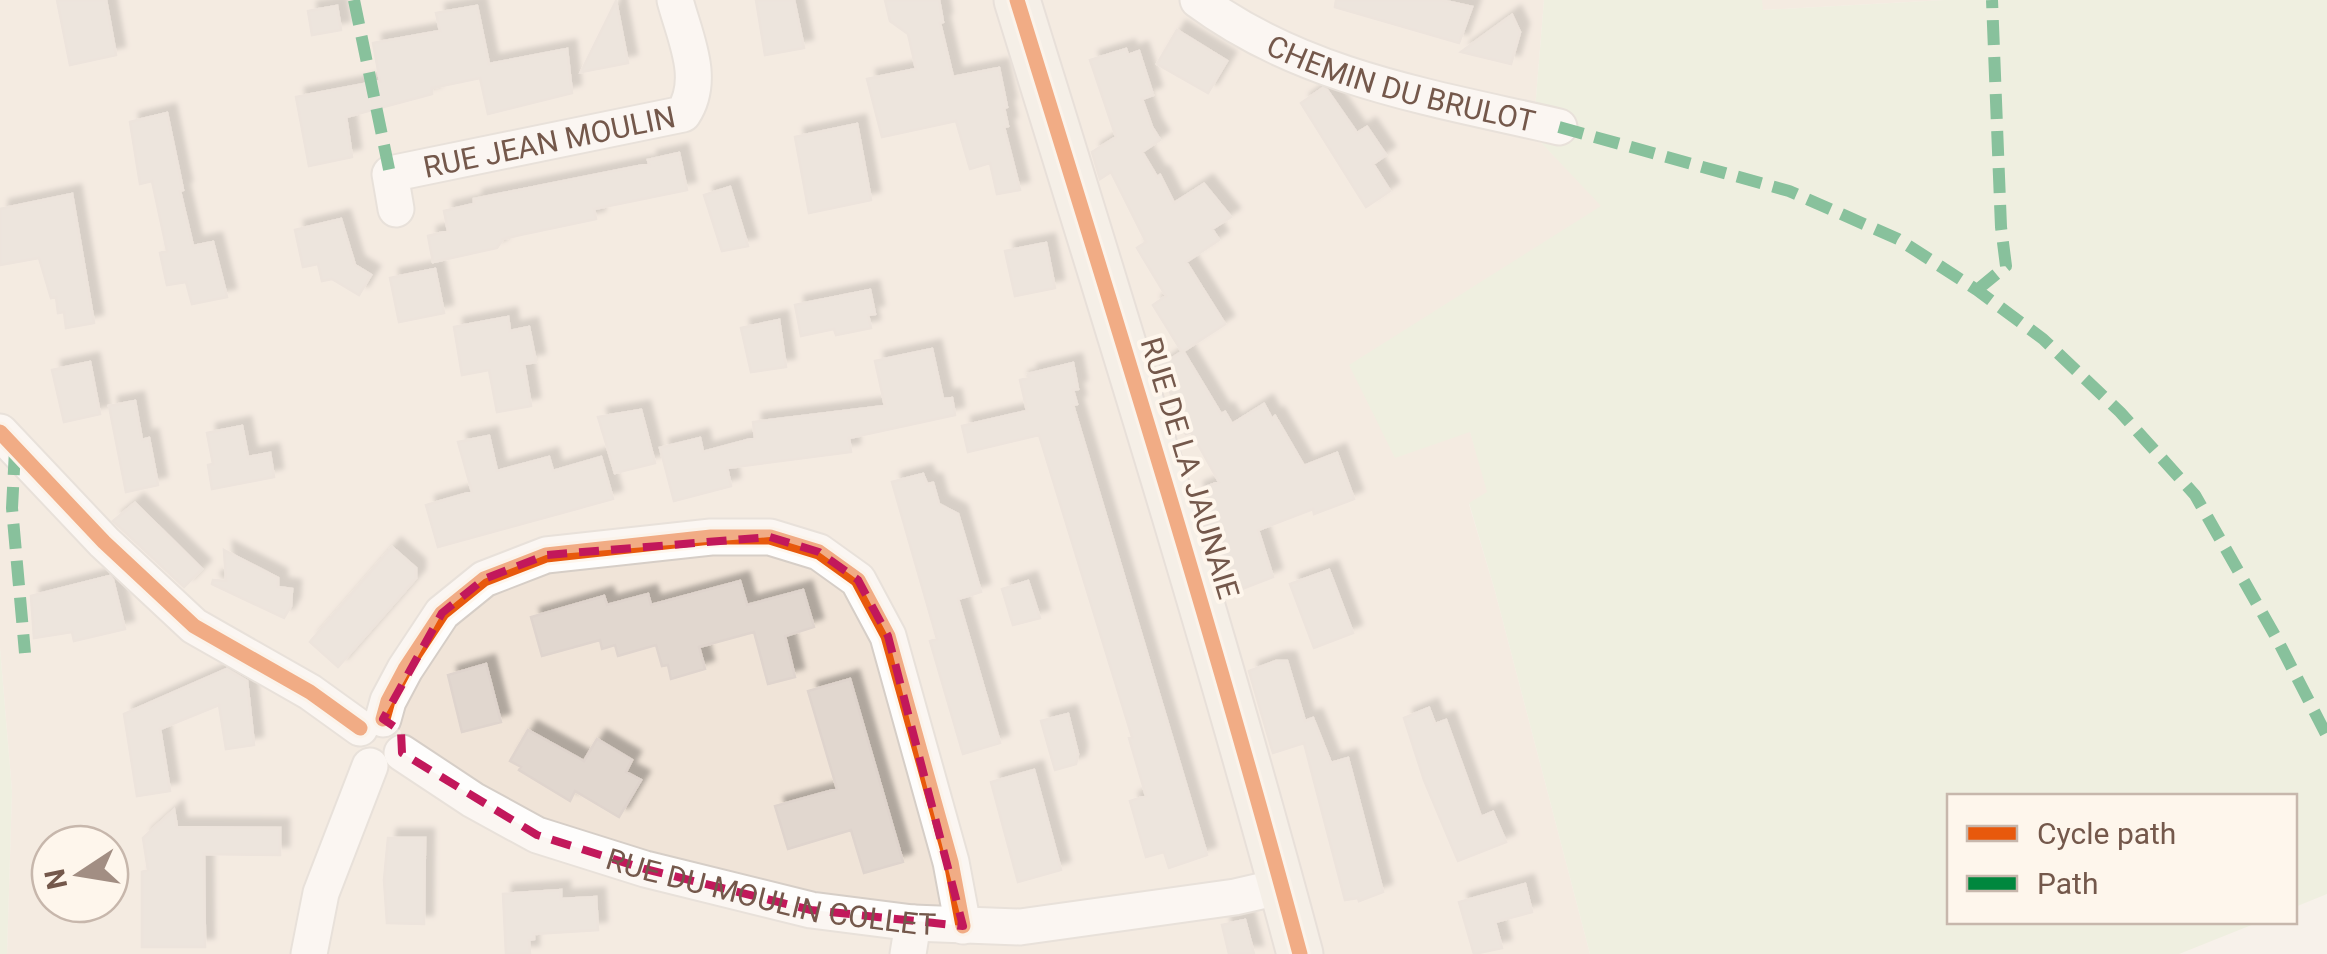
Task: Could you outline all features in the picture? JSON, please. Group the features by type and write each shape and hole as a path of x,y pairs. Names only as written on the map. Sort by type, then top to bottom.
{"main road":[{"name":"RUE DE LA JAUNAIE","path":"1017,0 1152,434 1300,954"}],"street":[{"name":"RUE JEAN MOULIN","path":"396,209 390,174 683,114 691,102 696,81 675,0"},
{"name":"CHEMIN DU BRULOT","path":"1198,0 1229,23 1286,53 1366,82 1559,128"},
{"path":"0,432 104,542 194,626 371,724 401,732 404,746 386,760 321,893 309,954"},
{"path":"371,724 442,613 484,579 546,554 710,537 770,537 819,552 858,580 888,636 950,862 963,926"},
{"name":"RUE DU MOULIN COLLET","path":"386,760 537,835 910,939 963,926 1020,927 1235,897 1283,886"}],"highlighted area":[{"path":"770,537 819,552 858,580 888,636 963,926 811,910 645,869 537,835 402,753 401,731 383,719 442,613 484,579 546,555"}],"shaded area":[{"path":"0,0 1544,0 1533,134 1602,205 1470,431 1488,492 1469,504 1590,954 7,954 12,791 0,648"},
{"path":"1762,0 1945,0 1762,10"}],"green space":[{"path":"1544,0 1762,0 1763,10 1945,0 2327,0 2327,894 2297,906 2297,794 1947,794 1947,924 2254,924 2179,954 1590,954 1469,503 1487,492 1470,432 1395,458 1349,365 1601,206 1533,134"},
{"path":"0,648 12,791 7,954 0,954"}],"building":[{"path":"57,0 106,0 116,55 70,65"},
{"path":"756,0 794,0 804,48 765,55"},
{"path":"885,0 939,0 943,22 940,23 953,77 999,68 1007,107 1004,108 1008,126 1004,127 1020,190 997,194 990,163 970,169 956,121 882,137 867,79 916,69 908,34 890,21"},
{"path":"1336,0 1441,0 1472,7 1459,43 1335,7"},
{"path":"616,1 628,63 581,72"},
{"path":"337,6 341,30 312,35 308,11"},
{"path":"477,6 489,64 567,49 572,93 488,114 480,78 432,88 432,94 346,117 352,157 309,166 296,97 380,81 373,43 440,31 436,13"},
{"path":"1512,15 1520,32 1511,64 1461,52"},
{"path":"1177,30 1227,61 1208,93 1157,64"},
{"path":"1126,49 1128,55 1139,51 1153,95 1142,99 1160,140 1142,152 1157,177 1160,175 1174,203 1204,184 1231,217 1212,229 1219,240 1186,262 1225,324 1182,352 1153,305 1166,296 1137,248 1146,242 1111,172 1100,179 1092,152 1116,137 1090,60"},
{"path":"1323,88 1357,133 1367,127 1386,155 1373,164 1390,191 1366,207 1301,103"},
{"path":"167,113 193,246 213,242 227,297 192,304 186,282 167,285 160,253 167,251 152,181 140,184 130,122"},
{"path":"857,124 871,200 809,213 795,137"},
{"path":"679,153 687,190 594,209 596,219 503,239 497,248 433,262 428,236 448,231 444,211 474,204 474,199 649,164 648,160"},
{"path":"730,187 748,246 722,251 704,195"},
{"path":"72,194 94,323 66,328 64,312 58,313 56,297 51,298 39,258 0,265 0,209"},
{"path":"341,219 355,265 371,275 359,295 332,279 322,281 318,264 303,267 295,230"},
{"path":"1046,243 1055,288 1015,296 1005,251"},
{"path":"435,269 444,313 399,322 390,278"},
{"path":"870,290 875,314 868,315 871,328 836,335 834,329 801,336 795,305"},
{"path":"508,317 510,331 529,327 536,362 524,364 531,406 497,412 489,370 462,375 454,327"},
{"path":"779,320 786,367 751,372 741,328"},
{"path":"932,349 943,399 952,398 955,415 849,438 851,452 727,468 731,486 674,501 660,448 700,438 703,452 755,438 753,422 885,406 875,361"},
{"path":"1183,351 1221,414 1225,412 1232,424 1264,404 1304,466 1337,453 1354,499 1314,514 1313,509 1258,530 1273,577 1226,595 1195,491 1219,482 1191,432 1186,434 1174,414 1178,412 1160,366"},
{"path":"90,362 100,414 64,422 52,370"},
{"path":"1073,363 1078,389 1073,390 1077,404 1073,405 1207,855 1169,868 1164,852 1146,857 1130,801 1146,796 1129,738 1132,737 1039,435 968,452 962,426 1027,411 1020,380 1029,378 1028,374"},
{"path":"135,401 142,440 149,438 158,485 126,492 109,406"},
{"path":"641,410 655,463 615,473 598,417"},
{"path":"242,426 248,457 270,453 274,477 212,489 208,465 213,464 207,433"},
{"path":"489,436 497,471 549,457 553,471 601,457 613,499 438,547 426,505 472,492 458,442"},
{"path":"923,474 927,484 933,483 939,504 958,514 981,592 958,599 1000,743 963,754 930,641 937,639 892,482"},
{"path":"135,503 202,569 184,587 113,521"},
{"path":"392,547 416,568 416,578 338,667 310,642"},
{"path":"224,550 278,578 278,587 292,589 291,606 284,618 212,584 213,580 226,581"},
{"path":"1329,570 1353,633 1314,648 1290,584"},
{"path":"110,576 125,629 74,641 72,632 34,638 31,596"},
{"path":"740,581 747,605 803,590 814,627 785,636 795,677 768,684 754,632 699,647 705,669 671,679 656,645 618,656 615,645 602,649 600,640 542,656 531,617 604,596 607,605 648,594 651,605"},
{"path":"1028,581 1040,618 1013,625 1002,589"},
{"path":"1287,661 1305,721 1313,718 1331,763 1348,758 1383,892 1359,901 1345,900 1304,743 1273,753 1249,671"},
{"path":"486,664 501,722 462,732 448,675"},
{"path":"227,669 247,681 254,745 226,749 219,705 160,729 170,791 137,796 124,714"},
{"path":"850,679 903,862 864,873 851,830 788,849 775,806 837,789 808,691"},
{"path":"1429,708 1435,724 1446,720 1481,817 1493,812 1506,842 1458,861 1424,780 1404,718"},
{"path":"1068,714 1078,754 1076,764 1055,770 1041,721"},
{"path":"528,730 584,761 597,739 632,760 626,772 641,780 619,817 575,791 570,801 519,770 521,767 510,761"},
{"path":"1034,770 1061,870 1018,882 991,782"},
{"path":"174,810 177,827 280,828 280,855 204,854 205,947 142,947 142,872 148,870 143,838"},
{"path":"388,838 425,838 424,924 387,923 384,880"},
{"path":"1525,884 1532,912 1495,922 1502,948 1474,954 1459,902"},
{"path":"561,890 561,899 596,897 598,930 534,934 534,939 529,940 530,954 506,954 503,894"},
{"path":"1245,920 1254,954 1229,954 1222,925"}],"marked path":[{"path":"354,0 390,174"},
{"path":"1977,290 2006,266 1992,0"},
{"path":"1559,127 1789,191 1898,239 2043,339 2120,412 2195,495 2327,736"},
{"path":"15,450 12,508 25,653"}],"cycle path":[{"path":"1017,0 1199,595 1300,954"},
{"path":"0,432 104,542 194,626 310,692 360,728"},
{"path":"383,719 405,669 442,613 484,579 546,555 711,537 770,537 819,552 858,580 888,636 951,862 963,926"}]}
